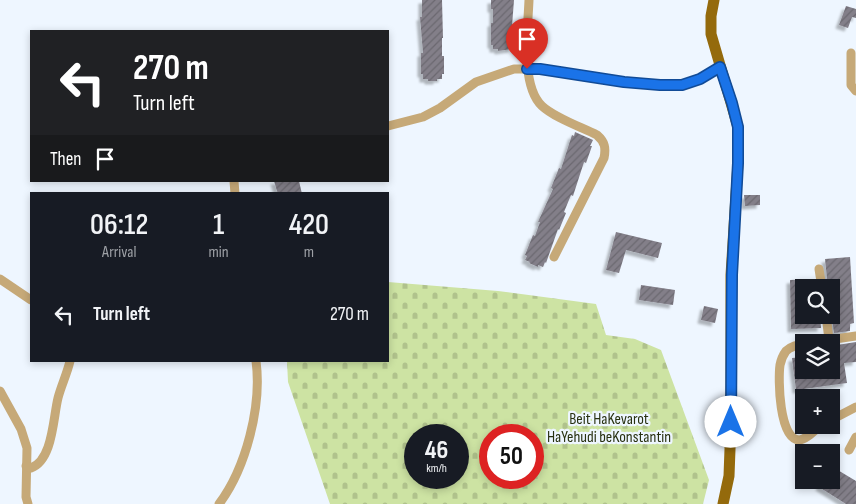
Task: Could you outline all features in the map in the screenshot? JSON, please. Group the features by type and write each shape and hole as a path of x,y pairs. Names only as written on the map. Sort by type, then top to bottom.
{"main road":[{"path":"714,0 711,34 738,127 732,275 731,422 728,476 723,504"}],"street":[{"path":"530,0 527,69 535,94 541,105 552,113 597,135 603,140 605,149 604,158 554,257"},
{"path":"851,53 851,85 856,91"},
{"path":"389,126 423,117 440,108 476,82 514,69 540,69 624,82 682,85 700,79 720,67"},
{"path":"819,269 821,279"},
{"path":"0,279 30,299"},
{"path":"840,338 856,336"},
{"path":"795,346 788,349 780,367 782,412 786,429 796,439 800,440 809,434"},
{"path":"26,466 31,468 35,466 41,461 47,449 58,398 70,362"},
{"path":"219,504 230,489 248,441 256,406 256,362"},
{"path":"0,391 21,429 27,448 26,496 28,504"},
{"path":"840,415 856,407"},
{"path":"849,450 856,437"}],"green space":[{"name":"Beit HaKevarot HaYehudi beKonstantin","path":"389,282 498,291 596,304 606,335 635,339 661,350 709,480 703,504 330,504 288,382 287,362 389,362"}],"building":[{"path":"422,0 442,0 442,56 444,56 444,74 442,74 442,79 437,79 437,81 423,79 423,74 421,74 421,53 423,53 420,17 422,17"},
{"path":"491,0 514,0 512,26 514,26 514,44 512,44 512,49 498,51 498,49 493,49 493,45 491,45 493,9 491,9"},
{"path":"846,6 856,9 856,18 852,17 848,28 839,25"},
{"path":"575,132 593,140 590,146 592,146 586,163 584,162 573,196 571,195 564,212 566,213 546,263 543,267 538,265 538,267 525,260 527,256 525,255 533,235 535,236 540,222 538,222 553,189 551,188 559,168 561,169 572,135 574,136"},
{"path":"274,182 299,182 302,192 277,192"},
{"path":"744,195 760,195 760,205 745,206"},
{"path":"616,232 662,243 658,258 626,250 619,273 606,270"},
{"path":"850,257 854,323 850,324 850,331 834,333 833,324 840,324 840,279 827,279 825,259"},
{"path":"790,280 795,280 795,324 821,324 821,328 791,329"},
{"path":"641,285 675,290 673,305 639,300"},
{"path":"704,306 718,309 715,323 701,320"},
{"path":"856,342 856,362 844,363 847,383 796,389 792,358 795,358 795,379 840,379 840,345"},
{"path":"840,471 856,481 856,504 846,504 822,489 840,489"}],"route":[{"path":"527,69 540,69 556,73 624,82 682,85 700,79 720,67 738,127 732,275 731,422"}]}
